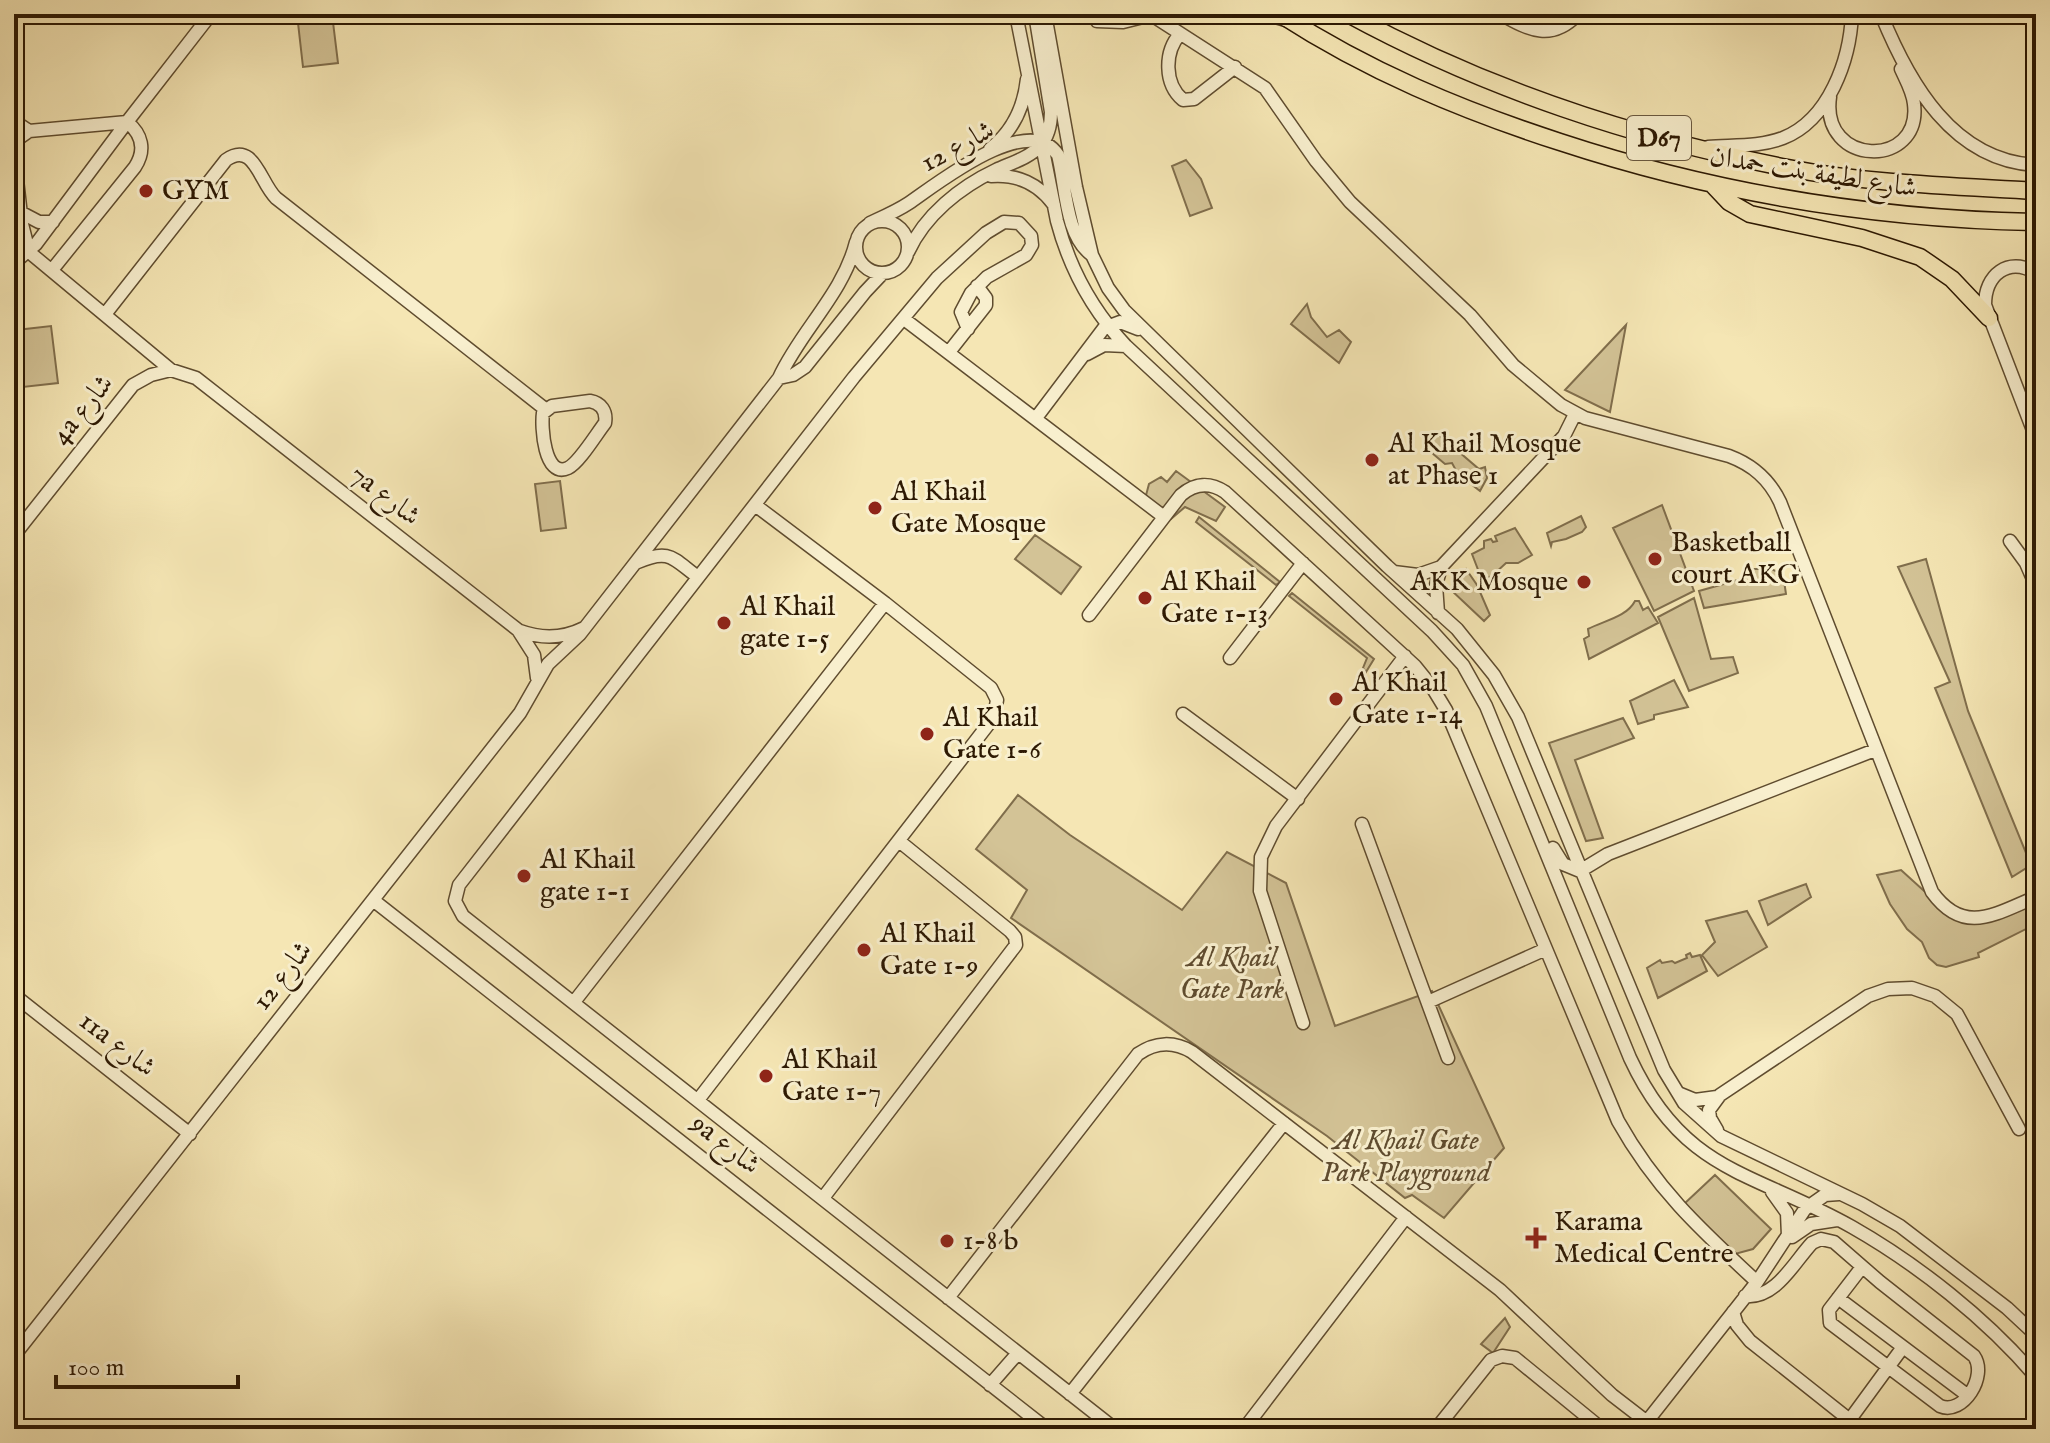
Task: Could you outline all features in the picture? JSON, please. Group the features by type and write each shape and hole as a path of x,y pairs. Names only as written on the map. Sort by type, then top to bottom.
{"main road":[{"name":"شارع لطيفة بنت حمدان","path":"1348,14 1413,48 1493,82 1694,148 1831,175 2036,191"},
{"name":"شارع لطيفة بنت حمدان","path":"1286,18 1359,61 1458,107 1582,149 1712,184 1869,212 1952,220 2036,222"},
{"path":"1712,184 1729,202 1750,214 1862,238 1920,257 1952,279 1989,318"}],"street":[{"path":"14,263 29,252 53,222 211,14"},
{"path":"1016,14 1062,238 1088,298 1107,326 1126,346 1453,653 1472,678 1630,1058 1654,1101 1676,1129 1703,1153 1734,1172 1810,1205 1892,1253 1991,1330 2036,1377"},
{"path":"1035,14 1051,112 1043,143"},
{"path":"1045,14 1076,187 1092,255 1116,299 1160,346 1470,644 1504,691 1518,717 1580,871 1676,1093 1695,1115 1721,1136 1881,1215 1932,1249 2036,1335"},
{"path":"1095,14 1097,21 1106,24 1150,14 1258,81 1272,95 1316,161 1350,202 1470,315 1513,365 1575,414 1729,456 1752,467 1769,483 1780,502 1932,892 1947,911 1970,919 1982,918 2036,897"},
{"path":"1265,14 1286,18"},
{"path":"1501,14 1533,30 1549,32 1564,27 1578,14"},
{"path":"1694,148 1782,139 1812,120 1831,90 1848,43 1852,14"},
{"path":"1881,14 1897,50 1936,113 1959,136 1991,155 2036,165"},
{"path":"1180,34 1171,46 1168,61 1177,95 1183,100 1194,99 1235,67"},
{"path":"1831,90 1830,117 1843,140 1864,152 1889,149 1907,134 1914,113 1912,94 1897,50"},
{"path":"977,158 1003,137 1020,109 1026,87 1027,64"},
{"path":"14,121 29,131"},
{"path":"29,252 20,212 14,151 19,138 29,131 127,122"},
{"path":"52,270 139,160 140,139 127,122"},
{"path":"91,125 102,136 104,146 101,156"},
{"name":"شارع 12","path":"870,223 907,204 943,177 977,158 1019,142 1043,143"},
{"path":"1043,143 1058,155 1074,231 1080,245 1092,255"},
{"name":"شارع 12","path":"908,252 919,231 935,212 984,176 1027,156 1043,143"},
{"path":"106,313 226,160 242,154 254,160 266,187 276,198 545,409"},
{"path":"984,176 1012,176 1025,181 1039,188 1054,205"},
{"path":"20,212 39,222 53,222"},
{"path":"881,220 893,223 908,240 908,252 903,263 894,271 882,274 865,267 855,251 861,231 870,223 881,220"},
{"path":"968,329 961,317 962,307 977,286 1026,255 1032,240 1023,225 1014,221 1004,222 977,239 948,265 854,377 698,577 456,890 455,901 463,916 1115,1429"},
{"name":"شارع 12","path":"14,1356 520,713 548,664 587,626 779,378 792,352 838,287 856,242"},
{"name":"7a شارع","path":"29,252 171,370 196,378 518,630 534,655 537,685"},
{"path":"2036,273 2014,266 2001,270 1990,279 1985,291 1989,318 2036,438"},
{"name":"شارع 12","path":"779,378 793,375 805,367 882,274"},
{"path":"949,352 986,305 986,298 977,286"},
{"path":"904,319 1164,517"},
{"path":"1036,418 1097,335 1107,326 1127,323 1160,346"},
{"path":"1084,356 1104,345 1126,346"},
{"name":"4a شارع","path":"14,535 125,393 141,379 171,370"},
{"path":"590,401 604,410 605,423 568,468 557,469 549,461 542,421 545,409 590,401"},
{"path":"1394,572 1418,575 1441,567 1564,436 1575,414"},
{"path":"1089,615 1181,495 1191,488 1204,485 1219,488 1405,656 1432,687 1446,710 1604,1093 1634,1149 1685,1215 1757,1282"},
{"path":"698,1100 994,717 997,700 991,688 755,505"},
{"path":"2010,541 2026,563 2036,586"},
{"path":"634,564 663,554 698,577"},
{"path":"1230,658 1303,563"},
{"path":"1438,613 1435,594 1441,567"},
{"path":"574,1002 885,603"},
{"path":"518,630 537,636 558,636 587,626"},
{"path":"1303,1023 1262,902 1259,879 1261,857 1270,836 1405,656"},
{"path":"1183,714 1298,799"},
{"path":"1533,819 1560,861 1580,871 1608,854 1875,750"},
{"path":"1362,824 1448,1058"},
{"path":"823,1198 1014,949 1016,941 1013,934 899,841"},
{"path":"1574,850 1608,854"},
{"name":"9a شارع","path":"373,900 1047,1429"},
{"path":"1428,1002 1546,949"},
{"path":"1676,1093 1695,1100 1708,1100 1720,1095 1868,996 1888,989 1912,988 1935,996 1957,1014 2019,1129"},
{"name":"11a شارع","path":"14,995 190,1134"},
{"path":"948,1298 1138,1054 1145,1049 1169,1044 1185,1048 1525,1310 1644,1426 1757,1282 1784,1245 1801,1214 1825,1195 1842,1195"},
{"path":"1720,1095 1710,1105 1709,1114 1721,1136"},
{"path":"1070,1394 1284,1123"},
{"path":"1767,1186 1787,1213 1789,1226 1784,1245"},
{"path":"1244,1429 1406,1217"},
{"path":"1784,1245 1811,1224 1840,1221"},
{"path":"1745,1296 1769,1292 1812,1243 1821,1239 1834,1242 1974,1356 1980,1373 1960,1405 1945,1408 1830,1323 1827,1314 1862,1267"},
{"path":"1838,1298 1967,1395"},
{"path":"1733,1312 1737,1325 1750,1341 1846,1425 1861,1429"},
{"path":"1846,1425 1903,1347"},
{"path":"990,1385 1018,1353"},
{"path":"1436,1429 1491,1360 1502,1356 1520,1362 1602,1429"}],"green space":[{"path":"297,14 332,14 338,63 303,67"},
{"path":"1186,160 1201,179 1212,208 1190,216 1172,166"},
{"path":"1307,304 1311,317 1327,337 1339,330 1351,342 1339,363 1291,324"},
{"path":"1626,325 1610,412 1565,390"},
{"path":"51,326 58,383 23,387 22,377 14,378 17,330"},
{"path":"1438,434 1479,469 1485,467 1487,478 1480,491 1458,474 1452,463 1445,464 1432,453 1431,443"},
{"path":"1176,471 1225,507 1216,521 1185,507 1171,519 1145,499 1149,484 1161,477 1167,482"},
{"path":"560,481 566,528 541,531 535,484"},
{"name":"Basketball court AKG","path":"1662,505 1694,591 1654,611 1613,528"},
{"path":"1581,516 1586,527 1582,532 1552,542 1551,546 1547,533"},
{"path":"1199,517 1280,582 1276,585 1196,522"},
{"path":"1515,528 1532,555 1518,563 1506,563 1492,576 1482,580 1472,554 1484,548 1484,541 1497,541 1495,536"},
{"path":"1035,535 1081,567 1061,594 1015,559"},
{"path":"1926,559 1968,711 2031,865 2012,877 1935,688 1950,682 1898,567"},
{"path":"1466,569 1490,615 1484,621 1451,590 1454,580"},
{"path":"1753,569 1771,569 1783,574 1786,594 1704,608 1699,591 1752,576"},
{"path":"1292,593 1374,659 1366,672 1363,668 1367,658 1289,596"},
{"path":"1694,598 1711,659 1733,657 1738,673 1689,691 1658,617"},
{"path":"1635,601 1639,601 1643,610 1648,607 1658,623 1589,659 1584,639 1589,636 1588,629 1621,615"},
{"path":"1674,680 1688,707 1654,715 1654,719 1638,724 1630,701"},
{"path":"1623,718 1634,738 1575,760 1603,838 1586,841 1549,743"},
{"name":"Al Khail Gate Park","path":"1018,795 1070,835 1182,910 1227,852 1286,883 1335,1026 1432,991 1504,1148 1444,1218 1412,1195 1405,1198 1327,1136 1011,918 1027,890 976,849"},
{"path":"1901,870 1945,910 1963,919 2026,906 2036,924 1978,953 1979,957 1946,967 1937,965 1890,904 1877,875"},
{"path":"1806,884 1811,897 1768,925 1759,901"},
{"path":"1747,911 1767,947 1718,976 1702,955 1715,942 1706,921"},
{"path":"1690,953 1692,957 1700,955 1707,971 1658,998 1647,968 1660,960 1662,963 1675,963 1687,958 1686,955"},
{"path":"1715,1175 1771,1229 1753,1249 1735,1254 1684,1204"},
{"path":"1505,1318 1510,1327 1493,1353 1481,1344"}],"place":[{"name":"GYM","path":"146,191"},
{"name":"Al Khail Mosque at Phase 1","path":"1372,460"},
{"name":"Al Khail Gate Mosque","path":"875,508"},
{"name":"Basketball court AKG","path":"1655,559"},
{"name":"AKK Mosque","path":"1584,582"},
{"name":"Al Khail Gate 1-13","path":"1145,598"},
{"name":"Al Khail gate 1-5","path":"724,623"},
{"name":"Al Khail Gate 1-14","path":"1336,699"},
{"name":"Al Khail Gate 1-6","path":"927,734"},
{"name":"Al Khail gate 1-1","path":"524,876"},
{"name":"Al Khail Gate 1-9","path":"864,950"},
{"name":"Al Khail Gate 1-7","path":"766,1076"},
{"name":"Karama Medical Centre","path":"1536,1238"},
{"name":"1-8 b","path":"947,1241"}],"park label":[{"name":"Al Khail Gate Park Playground","path":"1406,1157"}]}
